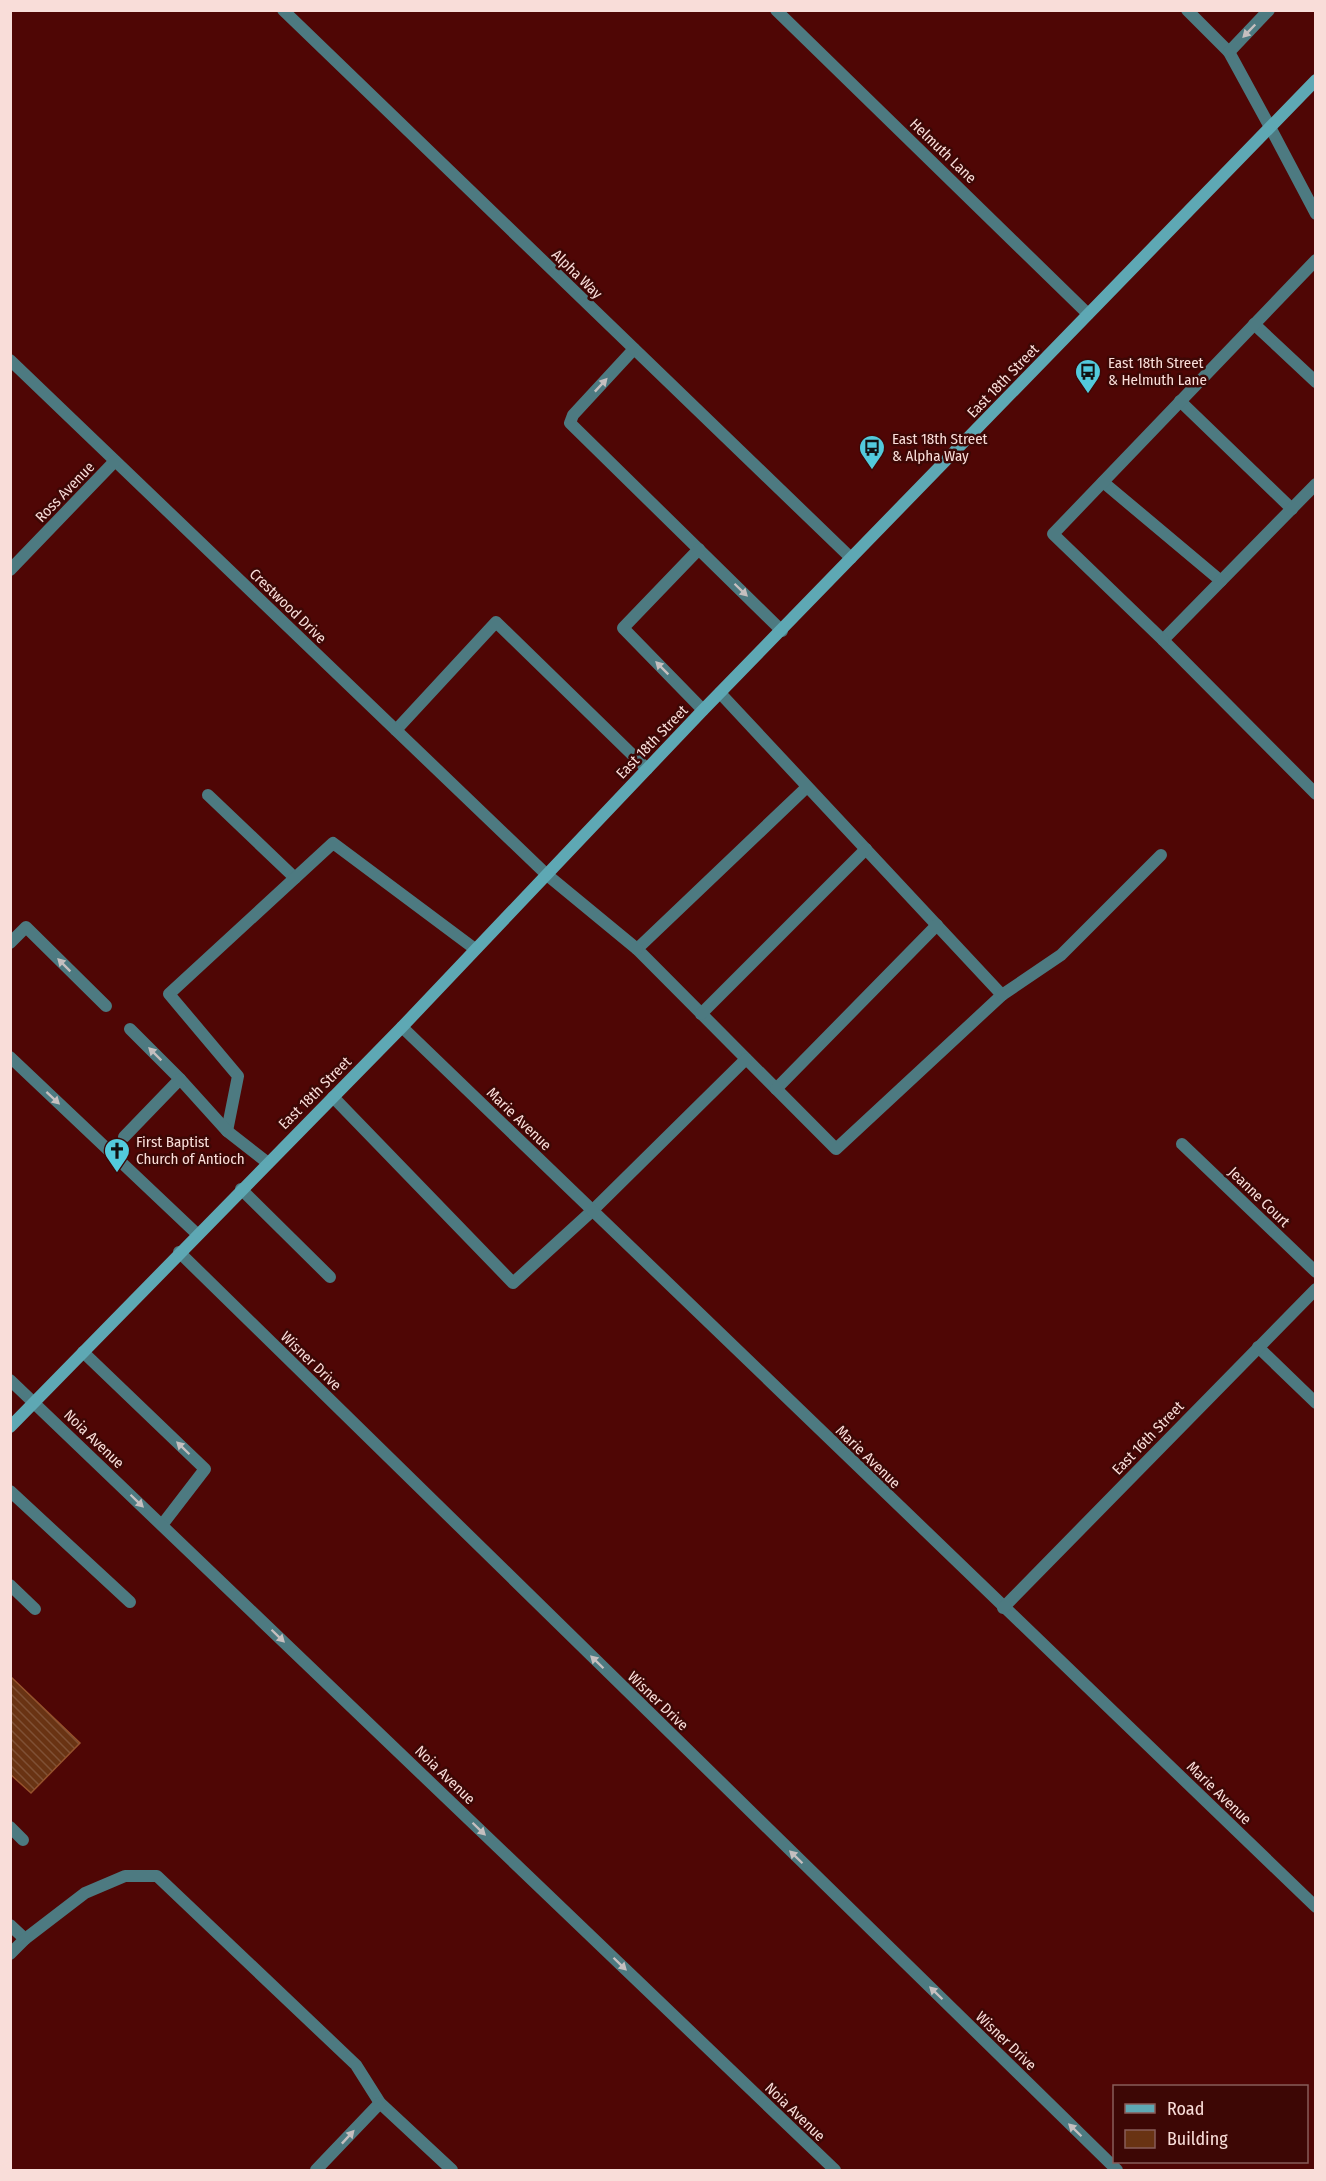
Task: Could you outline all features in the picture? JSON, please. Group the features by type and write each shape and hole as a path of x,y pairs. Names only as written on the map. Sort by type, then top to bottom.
{"main road":[{"name":"East 18th Street","path":"10,1427 402,1027 703,710 1316,80"}],"street":[{"name":"Alpha Way","path":"283,10 851,558"},
{"name":"Helmuth Lane","path":"776,10 1088,314"},
{"path":"1187,10 1229,52 1316,214"},
{"path":"1229,52 1269,10"},
{"path":"1316,260 1053,534 1163,640 1316,794"},
{"path":"1254,324 1316,382"},
{"path":"634,349 573,416 570,423 782,631"},
{"name":"Crestwood Drive","path":"10,360 546,874 637,949 836,1149 1002,995"},
{"path":"1180,401 1292,509"},
{"name":"Ross Avenue","path":"10,570 115,461"},
{"path":"1103,482 1221,581"},
{"path":"1163,640 1316,484"},
{"path":"699,549 623,628 703,710"},
{"path":"396,730 496,622 647,769"},
{"path":"720,693 1002,995 1061,956 1161,855"},
{"path":"637,949 807,787"},
{"path":"208,795 295,878"},
{"path":"227,1131 238,1076 170,994 333,843 475,949"},
{"path":"701,1014 866,849"},
{"path":"776,1089 937,925"},
{"path":"10,943 26,927 106,1006"},
{"name":"Marie Avenue","path":"402,1027 1003,1608 1316,1906"},
{"path":"129,1029 180,1079 227,1131 268,1162"},
{"path":"10,1057 197,1234"},
{"path":"333,1097 513,1283 592,1211 746,1059"},
{"path":"124,1137 180,1079"},
{"name":"Jeanne Court","path":"1182,1144 1316,1272"},
{"path":"241,1189 330,1277"},
{"name":"Wisner Drive","path":"179,1252 1117,2170"},
{"name":"East 16th Street","path":"1003,1608 1316,1289"},
{"path":"1258,1347 1316,1403"},
{"path":"83,1352 205,1469 162,1524"},
{"name":"Noia Avenue","path":"10,1380 835,2170"},
{"path":"10,1491 130,1602"},
{"path":"10,1585 35,1609"},
{"path":"10,1827 23,1840"},
{"path":"10,1954 25,1939 85,1893 125,1876 157,1876 356,2065 380,2103 452,2170"},
{"path":"10,1925 25,1939"},
{"path":"316,2170 380,2103"}],"building":[{"path":"10,1676 80,1743 31,1793 10,1774"}],"place":[{"name":"East 18th Street & Helmuth Lane","path":"1088,395"},
{"name":"East 18th Street & Alpha Way","path":"872,471"},
{"name":"First Baptist Church of Antioch","path":"117,1174"}]}
